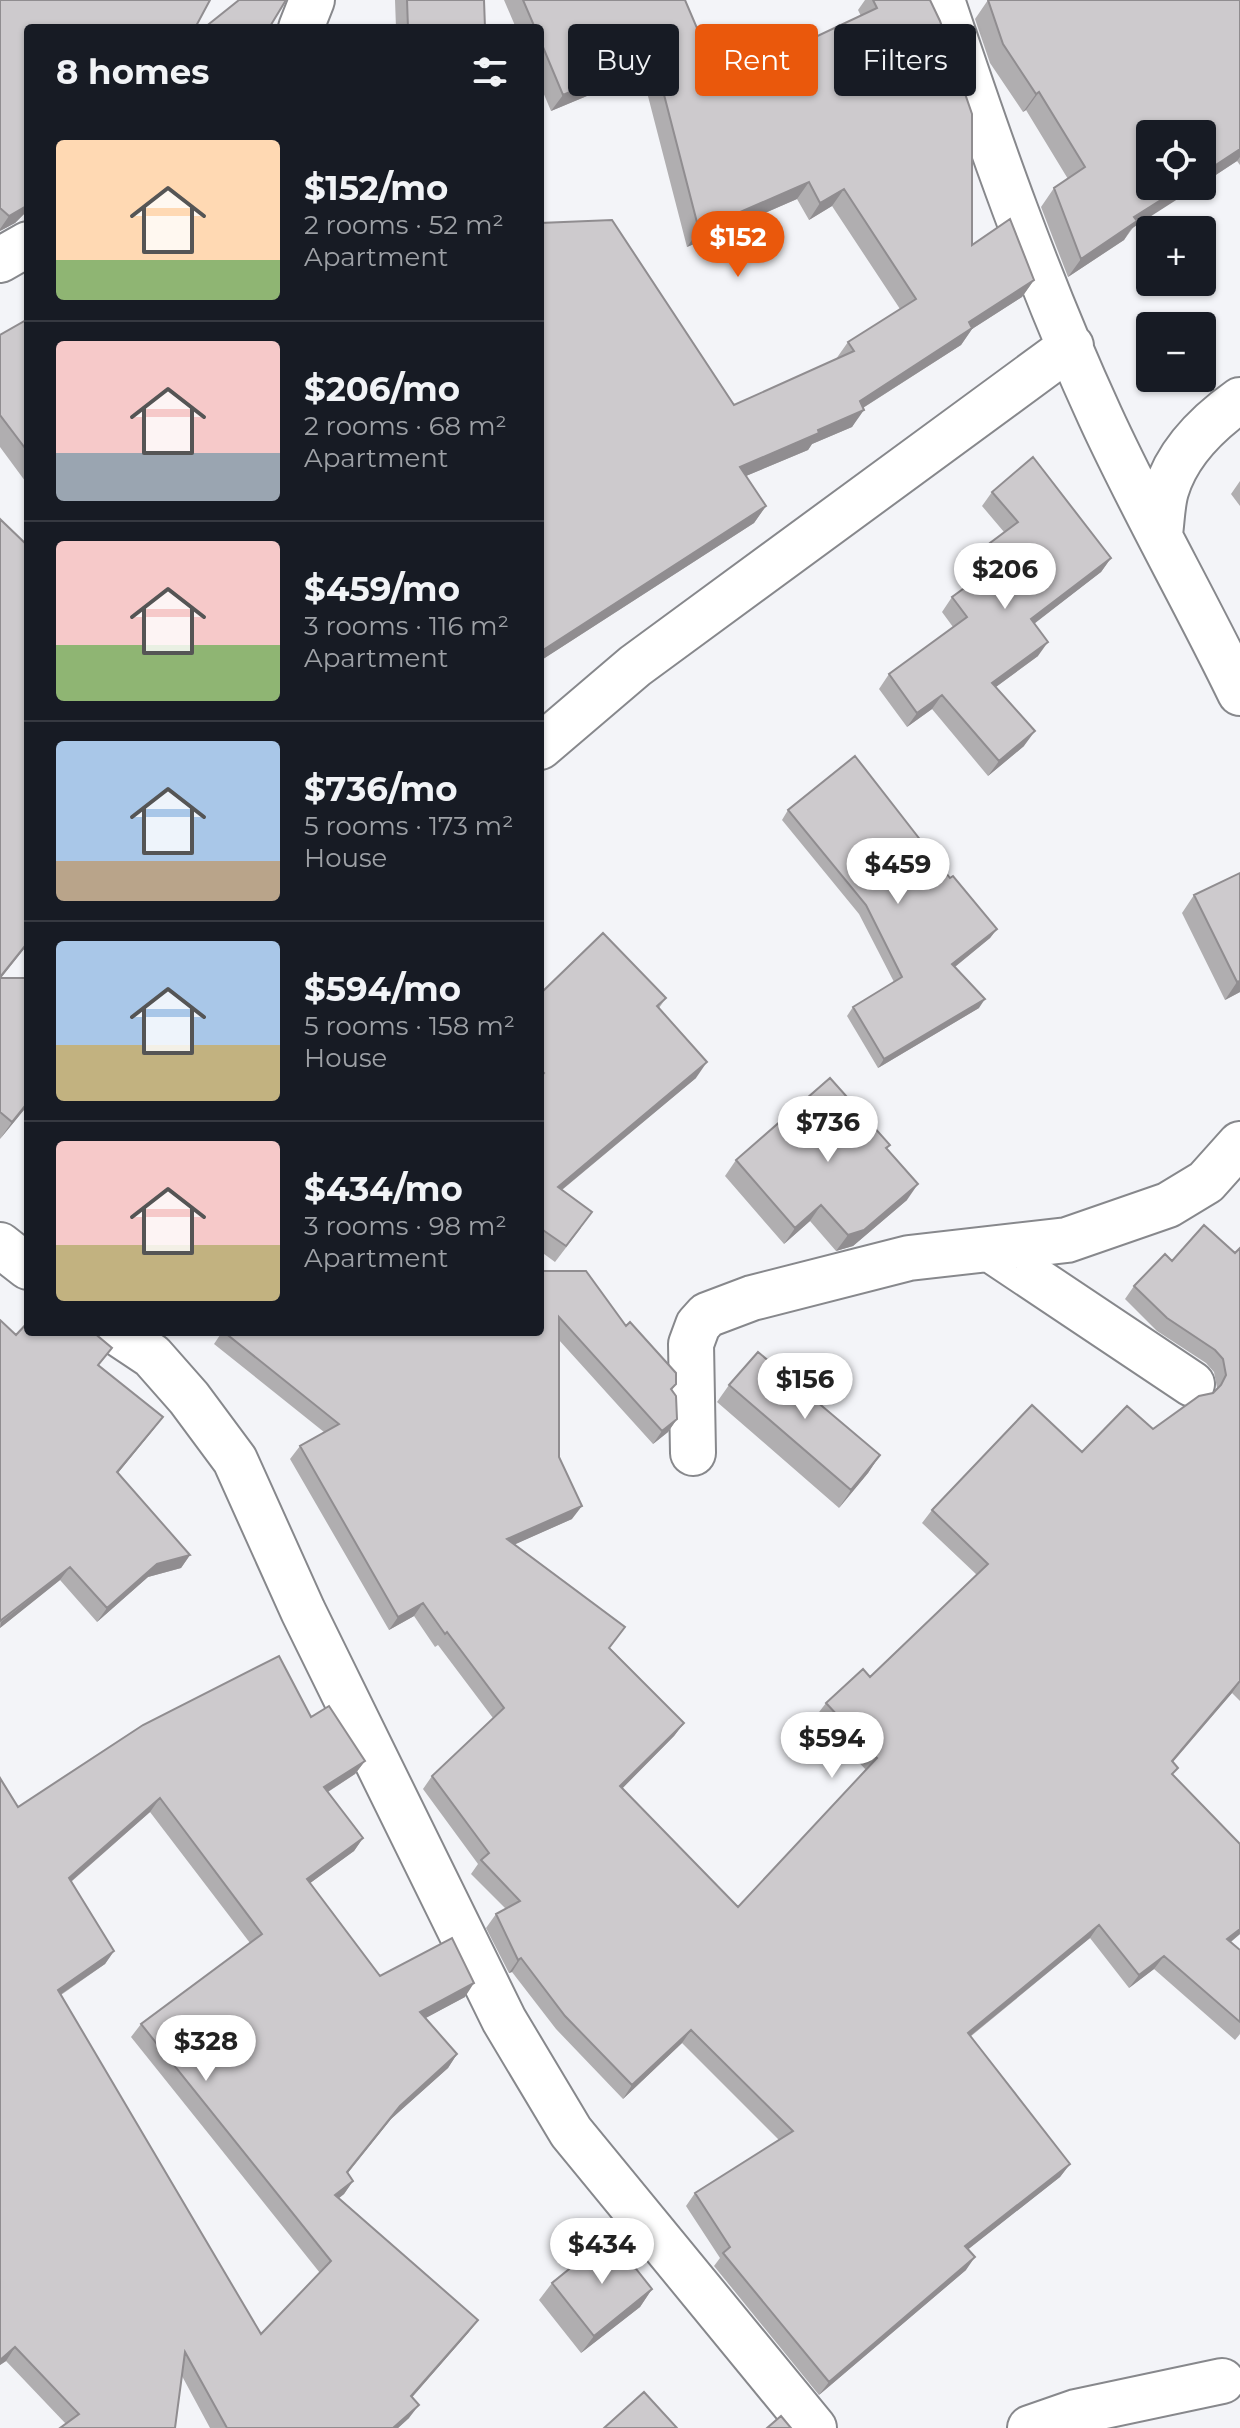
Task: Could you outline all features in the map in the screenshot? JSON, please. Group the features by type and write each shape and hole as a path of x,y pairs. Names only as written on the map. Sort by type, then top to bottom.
{"street":[{"path":"303,24 312,0"},
{"path":"942,0 1013,205 1100,416 1240,693"},
{"path":"0,260 24,246"},
{"path":"544,744 635,666 1071,346"},
{"path":"1160,534 1166,490 1182,456 1217,416 1240,400"},
{"path":"693,1453 691,1344 698,1325 707,1315 752,1298 909,1258 1067,1240 1168,1205 1206,1182 1240,1144"},
{"path":"0,1245 24,1264"},
{"path":"990,1249 1192,1384"},
{"path":"130,1336 158,1344 189,1398 235,1460 303,1611 504,2020 571,2132 814,2428"},
{"path":"1030,2428 1076,2412 1222,2381"}],"building":[{"path":"0,0 210,0 197,24 24,24 24,207 9,216 0,208"},
{"path":"239,0 286,0 271,24 209,24"},
{"path":"407,0 484,0 485,24 408,24"},
{"path":"523,0 685,0 695,24 695,96 818,96 818,36 834,28 834,96 966,96 972,114 972,245 1010,219 1034,280 969,322 972,328 860,401 864,410 740,467 766,506 544,649 544,223 612,220 734,405 854,351 848,342 916,299 844,189 820,203 809,182 699,230 664,96 679,96 679,24 568,24 568,93 563,95 544,50 544,24 533,24"},
{"path":"873,0 930,0 941,24 843,24 877,8"},
{"path":"988,0 1240,0 1240,149 1216,165 1216,120 1136,120 1136,200 1161,200 1134,217 1136,222 1081,259 1054,188 1085,167 1039,92 1036,94 1003,44"},
{"path":"24,321 24,447 0,415 0,335"},
{"path":"1033,457 1111,558 1031,619 1048,642 992,683 1035,731 999,761 942,695 917,713 889,674 967,617 952,597 1003,560 990,543 1018,522 992,492"},
{"path":"0,519 24,542 24,947 0,977"},
{"path":"855,756 950,878 953,876 997,929 952,964 985,999 884,1059 853,1007 902,977 866,905 788,810"},
{"path":"1240,873 1240,981 1237,982 1194,895"},
{"path":"603,933 666,998 657,1006 707,1062 558,1187 592,1212 566,1246 544,1231 544,990"},
{"path":"0,978 24,978 24,1107 12,1122 0,1112"},
{"path":"830,1078 890,1145 886,1148 918,1184 864,1230 848,1235 821,1205 795,1228 736,1160"},
{"path":"1204,1225 1235,1253 1240,1248 1240,1681 1172,1761 1178,1768 1172,1774 1240,1844 1240,1929 1227,1939 1240,1950 1240,2022 1164,1956 1139,1975 1099,1925 968,2033 1070,2164 965,2246 975,2257 829,2382 723,2253 730,2247 695,2193 793,2131 691,2030 632,2085 565,2016 521,1958 518,1960 496,1914 520,1901 481,1860 489,1853 432,1776 504,1708 423,1603 398,1617 300,1446 339,1424 229,1336 544,1336 544,1271 586,1271 626,1326 630,1322 676,1373 676,1384 671,1389 676,1396 677,1419 662,1431 559,1317 559,1457 582,1506 507,1539 625,1627 609,1648 684,1723 620,1786 738,1907 877,1758 826,1703 863,1669 870,1677 988,1564 932,1510 1032,1405 1082,1452 1127,1406 1153,1429 1199,1396 1213,1393 1221,1385 1226,1375 1223,1359 1215,1350 1167,1318 1134,1286 1165,1254 1172,1261"},
{"path":"0,1320 16,1335 24,1326 24,1336 98,1336 112,1348 98,1365 163,1417 117,1472 190,1555 157,1564 107,1608 70,1567 0,1621"},
{"path":"758,1352 880,1455 851,1490 729,1385"},
{"path":"279,1656 311,1717 329,1706 365,1761 324,1787 363,1838 307,1879 380,1976 452,1938 474,1983 420,2012 457,2054 400,2106 347,2172 353,2181 335,2195 478,2320 411,2396 419,2405 393,2428 227,2428 185,2352 175,2428 60,2428 79,2414 15,2347 0,2360 0,1778 18,1807 143,1725","holes":["160,1798 262,1934 141,2024 331,2261 261,2334 58,1990 114,1951 69,1878"]},
{"path":"610,2236 652,2289 594,2336 552,2283"},
{"path":"644,2392 677,2428 604,2428"},
{"path":"781,2416 791,2428 767,2428"}]}
